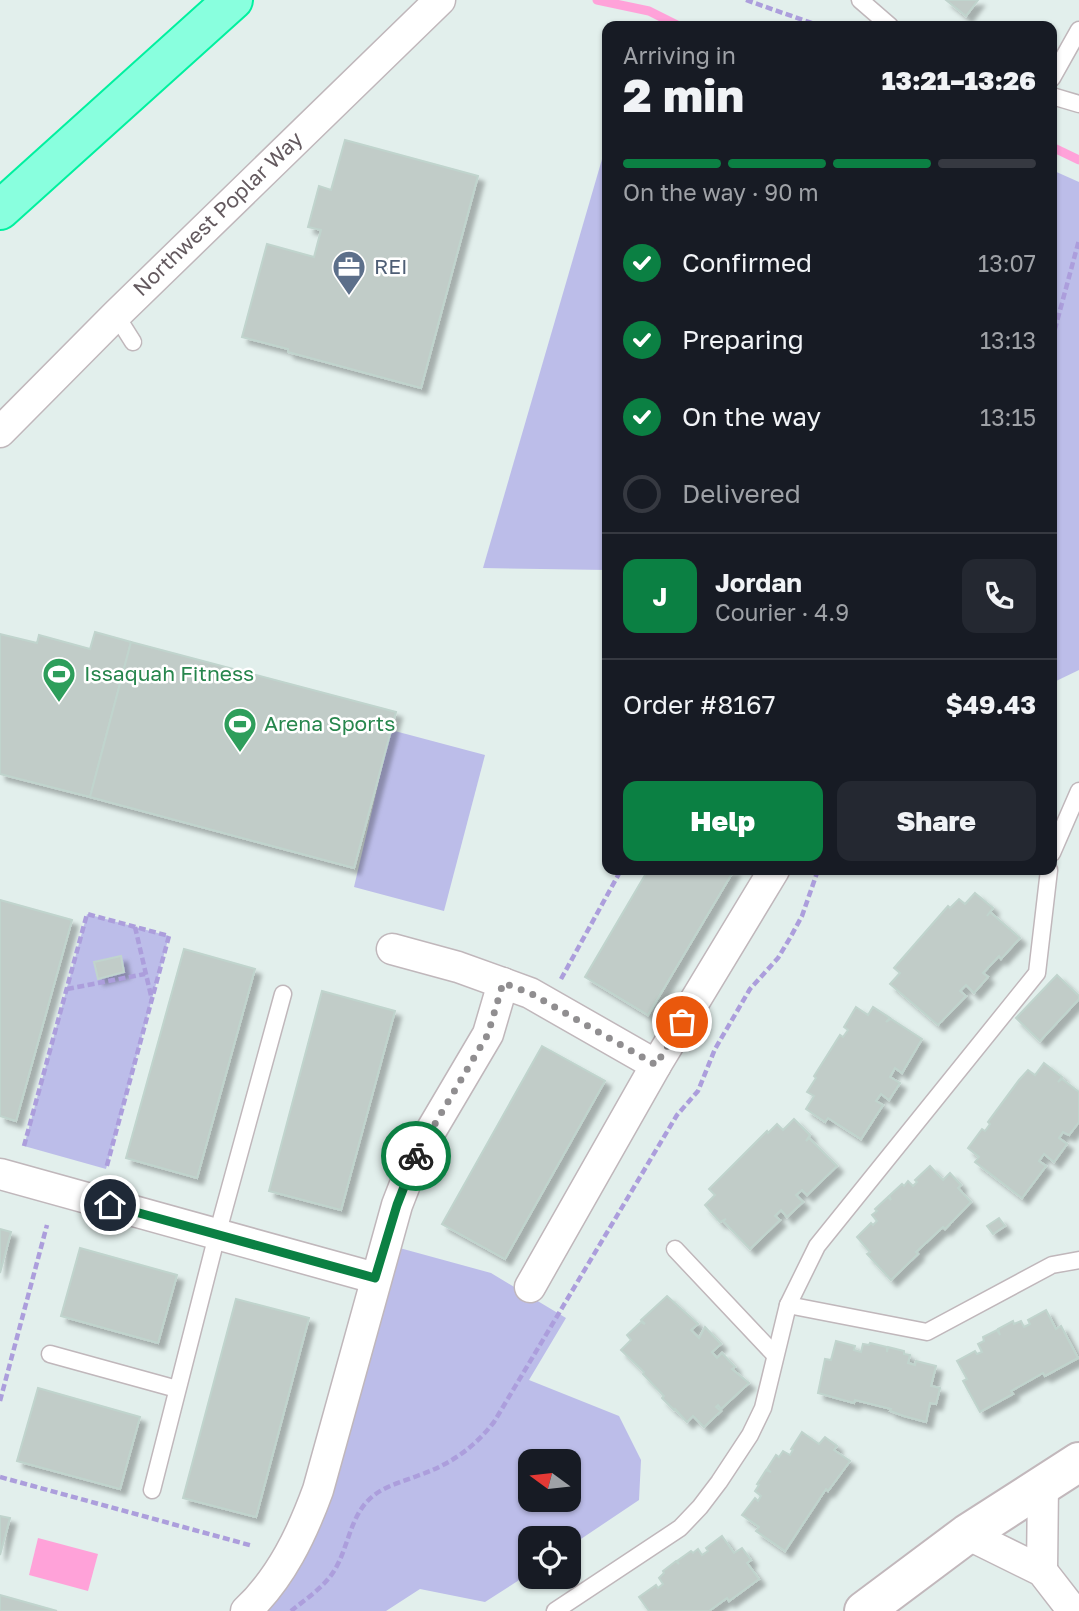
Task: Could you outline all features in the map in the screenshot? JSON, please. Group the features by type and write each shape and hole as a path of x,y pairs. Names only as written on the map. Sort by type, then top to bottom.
{"highway":[{"path":"0,198 193,0"},
{"path":"0,210 233,0"}],"street":[{"name":"Northwest Poplar Way","path":"0,432 116,315 440,0"},
{"path":"530,1287 656,1065 771,875"},
{"path":"391,949 458,967 530,993 656,1065"},
{"path":"246,1611 283,1566 306,1523 318,1489 397,1205 416,1156 488,1034 503,983"},
{"path":"0,1174 375,1278"},
{"path":"864,1611 967,1534 1079,1462"},
{"path":"1042,1571 1043,1484"},
{"path":"967,1534 1042,1571 1073,1611"}],"lane":[{"path":"860,0 884,21"},
{"path":"1057,69 1079,30"},
{"path":"1057,97 1079,104"},
{"path":"116,315 133,342"},
{"path":"1057,842 1079,791"},
{"path":"555,1611 680,1528 701,1507 750,1435 763,1408 788,1304 817,1246 835,1220 1037,973 1048,875"},
{"path":"152,1490 217,1235 283,994"},
{"path":"675,1248 775,1355"},
{"path":"788,1304 927,1332 1052,1265 1079,1261"},
{"path":"50,1354 177,1390"}],"path":[{"path":"746,0 806,21"},
{"path":"1057,321 1079,240"},
{"path":"559,982 618,875"},
{"path":"24,1146 87,914 169,936 106,1169"},
{"path":"135,927 152,1001"},
{"path":"67,989 145,974"},
{"path":"0,1401 47,1225"},
{"path":"0,1477 253,1546"}],"shaded area":[{"path":"602,159 602,570 483,568"},
{"path":"1057,172 1079,182 1079,670 1057,681"},
{"path":"391,730 485,755 444,911 354,887"},
{"path":"87,914 169,936 106,1169 24,1146"},
{"path":"385,1244 491,1273 566,1318 529,1380 619,1416 641,1460 639,1500 581,1539 581,1526 518,1526 518,1581 485,1602 420,1589 386,1611 246,1611 283,1566"},
{"path":"38,1538 98,1554 88,1591 29,1575"}],"building":[{"path":"946,0 978,0 966,16"},
{"name":"REI","path":"345,140 478,176 421,388 242,337 267,244 314,257 321,230 308,227 319,186 331,190"},
{"path":"95,632 131,642 90,797 0,774 0,634 37,643 39,635 90,649"},
{"path":"131,642 396,712 354,868 90,797"},
{"path":"645,875 731,875 648,1015 585,977"},
{"path":"975,893 993,908 990,912 1020,938 1001,959 999,956 983,973 988,977 974,993 966,985 960,991 966,996 938,1025 890,984 900,973 894,968 948,906 950,908 959,899 965,904"},
{"path":"0,900 72,920 16,1121 0,1116"},
{"path":"184,949 255,969 197,1178 126,1158"},
{"path":"121,956 124,972 98,979 94,962"},
{"path":"1057,975 1079,999 1040,1041 1016,1018"},
{"path":"322,991 395,1011 341,1210 269,1191"},
{"path":"856,1007 868,1015 873,1007 890,1018 886,1022 891,1019 922,1039 902,1073 895,1068 890,1077 900,1083 889,1100 881,1094 876,1101 883,1105 861,1139 828,1118 825,1122 806,1109 814,1096 807,1092 816,1078 814,1076 840,1035 843,1037 848,1030 844,1027"},
{"path":"542,1046 605,1081 505,1259 442,1224"},
{"path":"1044,1063 1062,1077 1058,1082 1062,1079 1079,1092 1079,1122 1069,1135 1063,1132 1059,1138 1067,1144 1054,1162 1044,1154 1039,1161 1046,1166 1022,1198 975,1162 979,1157 968,1148 982,1129 985,1131 990,1124 988,1122 1019,1080 1028,1070 1035,1075"},
{"path":"794,1119 810,1135 806,1141 809,1138 837,1166 807,1195 802,1190 796,1195 803,1202 787,1217 781,1210 775,1216 780,1220 750,1249 723,1221 726,1219 720,1222 705,1205 715,1195 709,1189 767,1131 768,1133 777,1124 783,1130"},
{"path":"930,1166 943,1180 950,1173 961,1185 958,1188 971,1202 945,1229 943,1227 916,1252 918,1254 891,1280 867,1254 870,1252 857,1237 871,1223 873,1225 877,1221 872,1215 877,1211 875,1209 888,1197 891,1200 889,1196 902,1184 904,1186 908,1181 913,1186 917,1182 915,1180"},
{"path":"999,1218 1005,1226 993,1234 987,1226"},
{"path":"0,1229 11,1232 0,1273"},
{"path":"80,1248 177,1275 158,1343 61,1316"},
{"path":"667,1296 698,1324 691,1330 699,1338 705,1327 721,1344 712,1352 717,1358 722,1353 735,1367 732,1369 749,1383 721,1409 718,1405 716,1407 721,1411 704,1427 693,1416 687,1422 674,1410 644,1372 621,1350 631,1340 627,1335 641,1322 645,1324 641,1320"},
{"path":"236,1299 309,1318 256,1517 183,1498"},
{"path":"1046,1310 1056,1329 1061,1326 1078,1358 1045,1376 1043,1373 980,1412 963,1381 967,1379 957,1361 975,1351 977,1354 982,1352 978,1344 984,1341 983,1337 997,1330 1000,1335 998,1329 1013,1321 1014,1324 1021,1321 1024,1327 1030,1324 1028,1320"},
{"path":"836,1341 855,1346 854,1350 861,1352 863,1344 870,1343 887,1347 887,1352 888,1347 904,1351 904,1354 910,1355 908,1363 915,1365 916,1361 936,1366 931,1386 940,1388 936,1404 930,1403 926,1422 890,1411 891,1409 818,1393 825,1359 831,1360"},
{"path":"38,1388 140,1417 120,1489 17,1461"},
{"path":"802,1432 819,1444 825,1437 837,1446 834,1450 850,1461 828,1491 826,1489 785,1551 756,1531 759,1527 742,1515 755,1498 758,1501 761,1496 755,1491 759,1485 757,1484 766,1470 771,1472 767,1469 776,1455 779,1457 783,1451 790,1455"},
{"path":"0,1516 10,1518 0,1555"},
{"path":"722,1536 734,1553 742,1548 751,1560 747,1563 759,1579 729,1601 727,1598 709,1611 649,1611 639,1597 656,1585 658,1588 663,1584 659,1578 663,1571 676,1561 679,1564 677,1561 691,1551 693,1553 698,1549 702,1555 708,1551 706,1548"},
{"path":"0,1595 57,1611 0,1611"}],"waterway":[{"path":"597,0 649,11 669,21"},
{"path":"1057,149 1079,160"}],"way so far":[{"path":"416,1156 488,1034 503,983 530,993 656,1065 682,1022"}],"place":[{"name":"REI","path":"349,297"},
{"name":"Issaquah Fitness","path":"59,704"},
{"name":"Arena Sports","path":"240,754"}],"route":[{"path":"110,1205 375,1278 397,1205 416,1156"}]}
